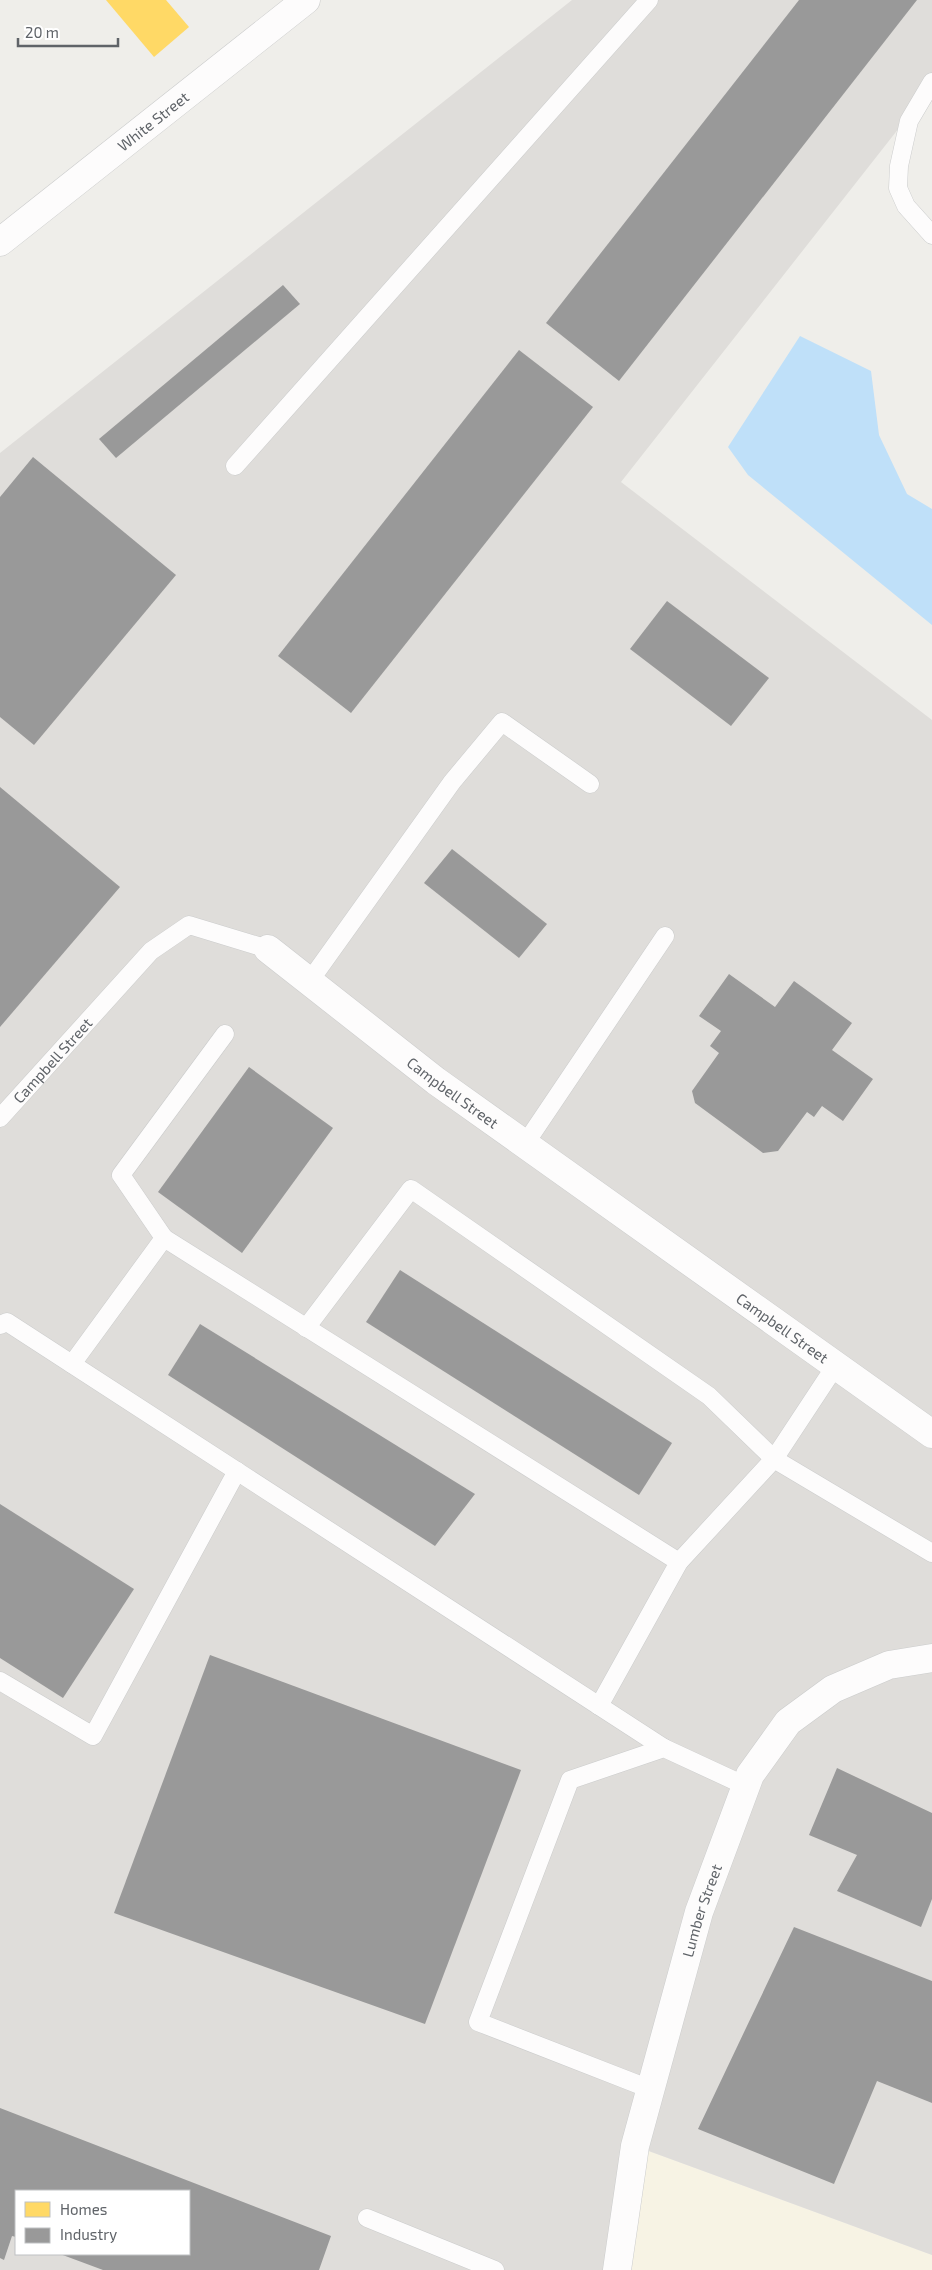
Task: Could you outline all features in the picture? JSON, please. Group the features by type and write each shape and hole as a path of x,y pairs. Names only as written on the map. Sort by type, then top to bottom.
{"street":[{"name":"White Street","path":"0,242 306,0"},
{"name":"Campbell Street","path":"268,950 436,1080 932,1434"},
{"name":"Lumber Street","path":"617,2270 635,2146 650,2089 699,1912 750,1775 788,1722 833,1689 889,1666 932,1658"}],"lane":[{"path":"235,466 649,0"},
{"path":"932,82 909,121 898,166 898,188 906,206 932,235"},
{"path":"309,982 452,782 502,722 590,784"},
{"name":"Campbell Street","path":"0,1118 150,950 189,925 268,950"},
{"path":"525,1144 665,936"},
{"path":"225,1034 121,1175 164,1238 679,1562"},
{"path":"306,1328 410,1189 709,1396 774,1459 932,1553"},
{"path":"72,1364 164,1238"},
{"path":"0,1325 7,1322 664,1748 746,1786"},
{"path":"599,1706 679,1562 774,1459 836,1366"},
{"path":"0,1681 92,1736 237,1471"},
{"path":"650,2089 478,2022 570,1780 664,1748"},
{"path":"367,2218 495,2270"}],"shaded area":[{"path":"572,0 932,0 932,86 621,482 932,720 932,2255 635,2146 617,2270 0,2270 0,453"},
{"path":"635,2146 932,2255 932,2270 617,2270"}],"water":[{"path":"800,336 871,371 879,435 907,494 932,509 932,625 748,475 728,447"}],"building: Homes":[{"path":"106,0 166,0 189,27 154,57"}],"building: Industry":[{"path":"799,0 917,0 619,381 546,323"},
{"path":"283,285 300,304 116,458 99,439"},
{"path":"519,350 593,407 351,713 278,656"},
{"path":"33,457 176,575 34,745 0,717 0,497"},
{"path":"667,601 769,678 731,726 630,649"},
{"path":"0,787 120,887 0,1027"},
{"path":"452,849 547,924 519,958 424,883"},
{"path":"729,974 775,1007 794,981 852,1023 832,1050 873,1079 843,1121 822,1106 814,1117 807,1112 778,1151 763,1153 695,1103 692,1091 719,1053 710,1046 721,1031 699,1016"},
{"path":"249,1067 333,1128 242,1253 158,1192"},
{"path":"400,1270 672,1443 639,1495 366,1322"},
{"path":"200,1324 475,1494 435,1546 168,1375"},
{"path":"0,1504 134,1589 63,1698 0,1658"},
{"path":"210,1655 521,1770 425,2024 114,1913"},
{"path":"837,1768 932,1813 932,1899 921,1927 837,1891 857,1855 809,1835"},
{"path":"794,1927 932,1981 932,2103 877,2081 834,2184 698,2129"},
{"path":"0,2108 331,2236 319,2270 103,2270 63,2255 190,2255 190,2190 15,2190 15,2237 12,2236 4,2260 0,2258"}]}
